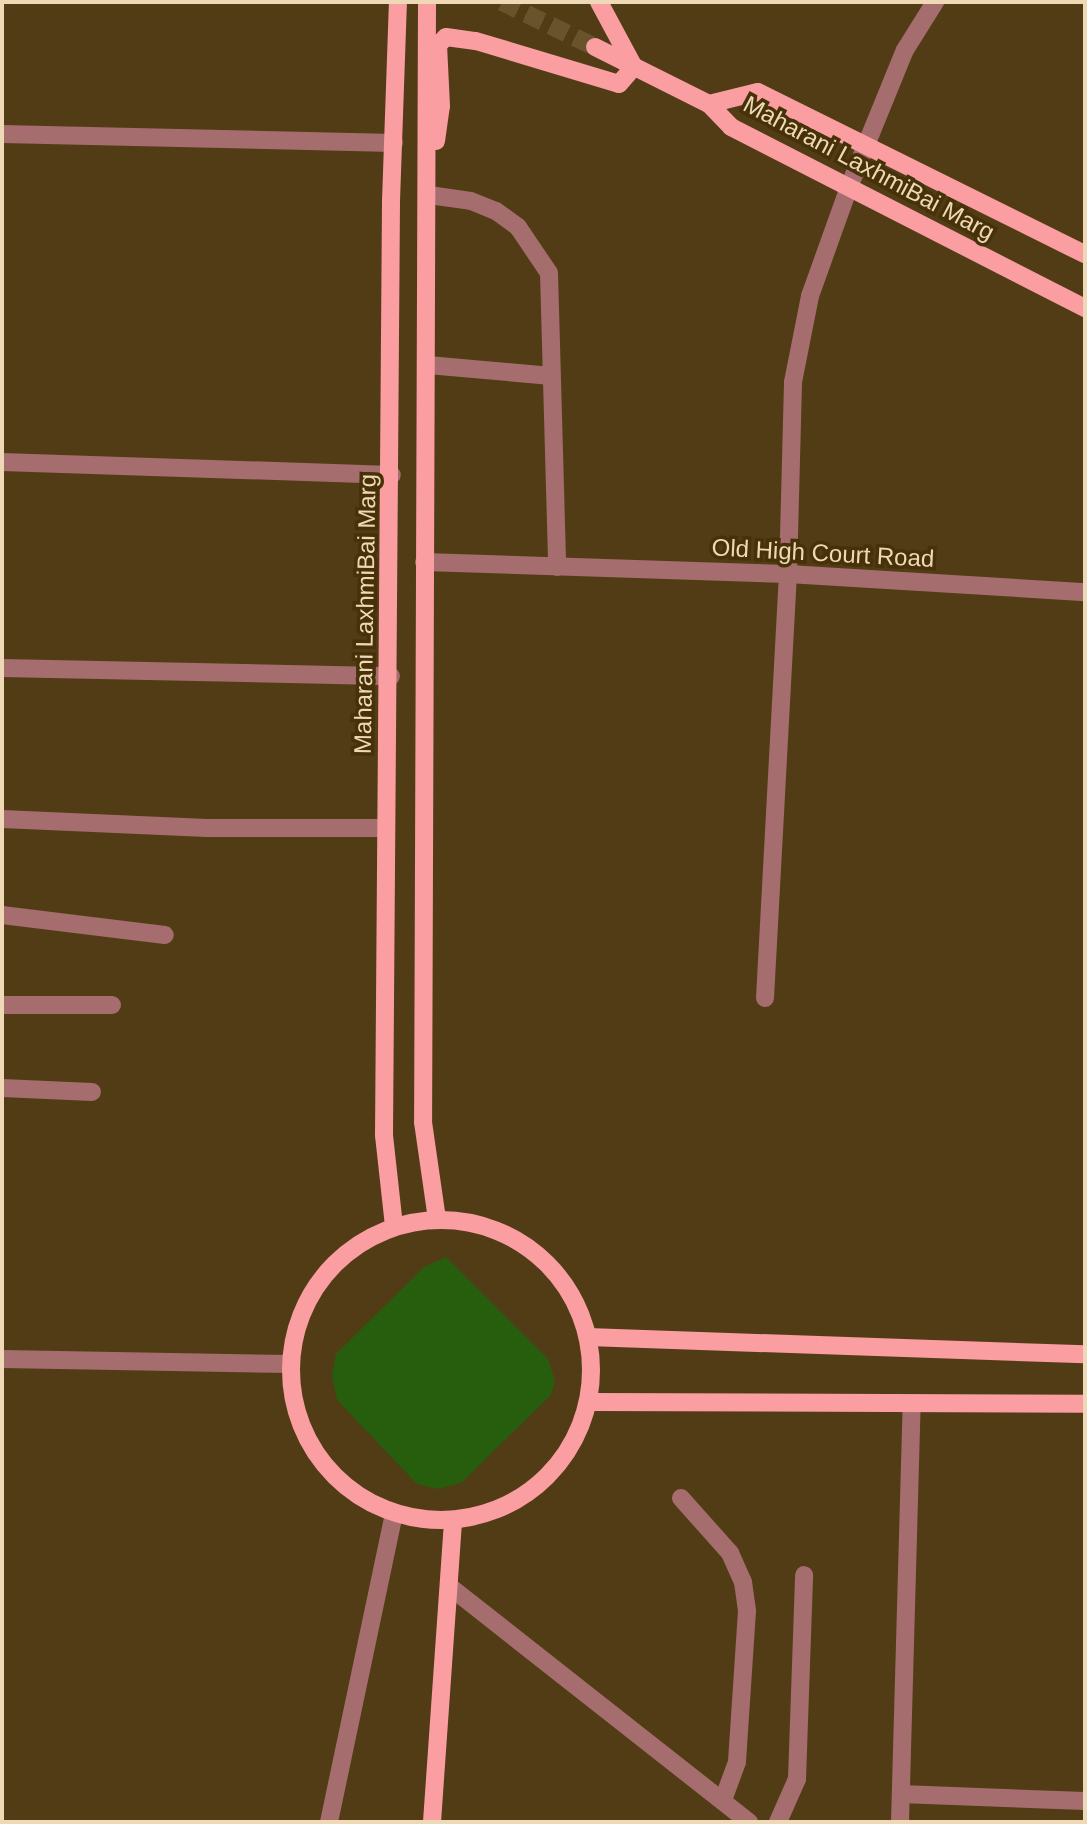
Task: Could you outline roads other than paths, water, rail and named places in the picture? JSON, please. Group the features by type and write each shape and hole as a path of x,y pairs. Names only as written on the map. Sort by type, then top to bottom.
{"main road":[{"name":"Maharani LaxhmiBai Marg","path":"394,1226 384,1135 385,828 391,676 394,143 398,2"},
{"path":"428,2 423,1122 437,1219"},
{"path":"429,155 439,135 438,45 446,37 476,41 619,84 634,67 599,2"},
{"name":"Maharani LaxhmiBai Marg","path":"595,47 709,104 731,127 1085,308"},
{"path":"709,104 758,92 1085,254"},
{"path":"437,1219 478,1224 527,1248 549,1265 573,1299 588,1337 592,1369 589,1402 570,1449 537,1488 492,1513 453,1522 394,1514 351,1491 317,1456 296,1412 290,1364 299,1319 321,1279 354,1247 394,1226 437,1219"},
{"path":"588,1337 1085,1354"},
{"path":"589,1402 1085,1404"},
{"path":"432,1822 453,1522"}],"street":[{"path":"765,998 788,573 793,382 810,296 849,187 905,50 935,2"},
{"path":"2,134 394,143"},
{"path":"429,195 471,201 496,211 518,227 536,249 549,273 553,301 552,376 557,567"},
{"path":"428,365 552,376"},
{"path":"2,462 392,475"},
{"name":"Old High Court Road","path":"424,562 788,573 1085,592"},
{"path":"2,668 391,676"},
{"path":"2,819 207,828 385,828"},
{"path":"2,915 165,935"},
{"path":"2,1005 112,1005"},
{"path":"2,1088 92,1092"},
{"path":"2,1359 290,1364"},
{"path":"900,1822 912,1403"},
{"path":"681,1498 730,1553 743,1582 747,1611 737,1762 723,1800"},
{"path":"329,1822 394,1514"},
{"path":"778,1822 796,1779 804,1575"},
{"path":"449,1586 508,1636 749,1822"},
{"path":"901,1794 1085,1801"}],"tunnel":[{"path":"502,2 595,47"}]}
